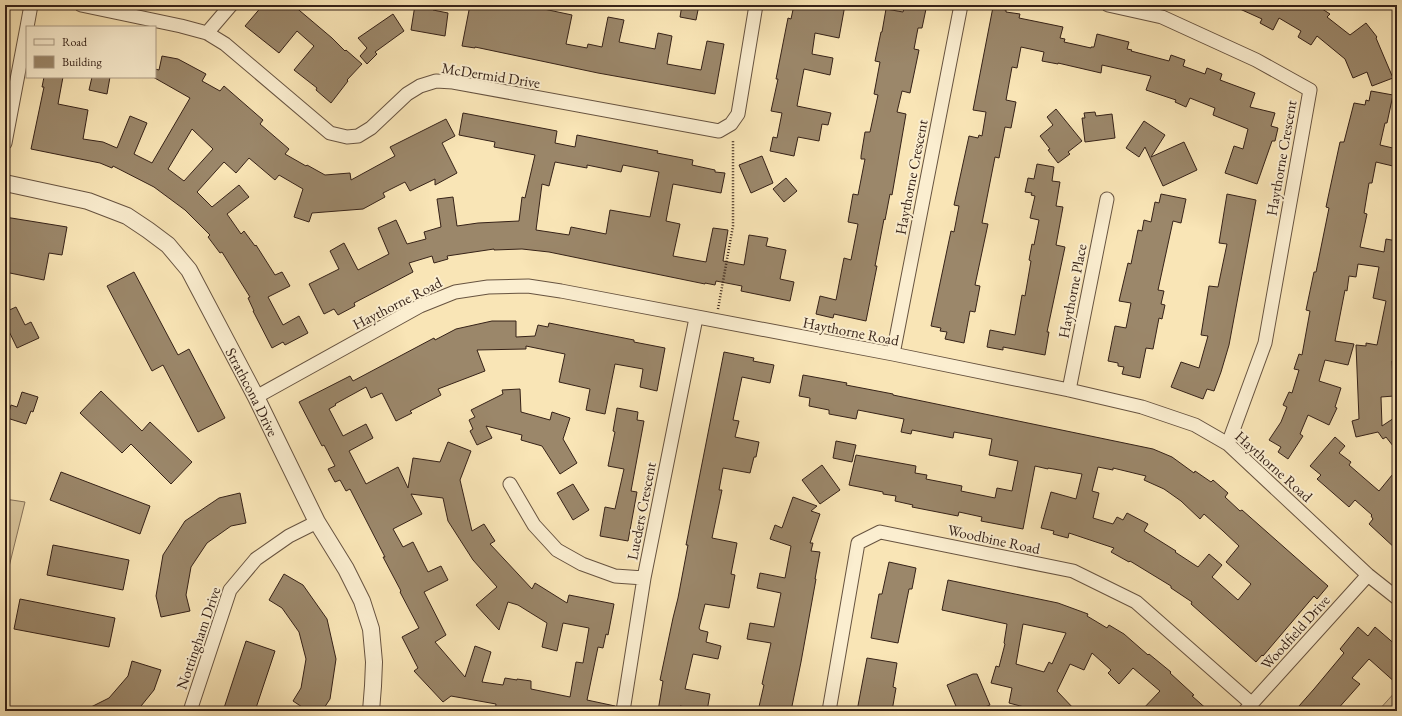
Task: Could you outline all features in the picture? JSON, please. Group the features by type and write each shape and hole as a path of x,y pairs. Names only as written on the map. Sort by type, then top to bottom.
{"street":[{"path":"27,26 31,5"},
{"name":"McDermid Drive","path":"81,5 207,32 225,44 330,133 348,137 358,136 371,128 407,94 420,86 436,81 453,82 719,131 731,124 738,114 756,5"},
{"path":"207,32 231,5"},
{"name":"Haythorne Crescent","path":"892,354 961,5"},
{"name":"Haythorne Crescent","path":"1108,5 1162,17 1256,60 1310,90 1265,344 1228,444"},
{"path":"5,143 26,32"},
{"name":"Strathcona Drive","path":"5,183 88,201 127,216 168,245 189,270 256,397 317,522 346,569 362,601 371,629 374,662 371,711"},
{"name":"Haythorne Place","path":"1069,390 1107,199"},
{"name":"Haythorne Road","path":"256,397 420,306 455,292 488,287 528,286 892,354 1069,390 1142,407 1195,425 1228,444 1368,575 1397,598"},
{"name":"Lueders Crescent","path":"623,711 644,578 696,318"},
{"path":"510,484 534,525 557,550 582,564 615,576 644,578"},
{"name":"Nottingham Drive","path":"190,711 230,590 256,559 289,536 317,522"},
{"name":"Woodbine Road","path":"829,711 858,543 880,532 1073,571 1136,602 1249,707"},
{"name":"Woodfield Drive","path":"1249,707 1368,575"}],"path":[{"path":"718,309 733,226 733,140"}],"shaded area":[{"path":"5,499 25,502 5,583"},
{"path":"1397,690 1397,711 1378,711"}],"building":[{"path":"263,5 293,5 362,64 347,80 348,81 331,103 316,90 317,88 294,70 314,46 297,31 279,53 245,26"},
{"path":"415,5 434,7 433,10 448,13 445,36 411,30"},
{"path":"470,5 525,5 572,15 566,44 587,48 588,44 602,47 608,17 624,20 619,42 655,49 658,33 672,36 667,64 701,70 707,41 724,44 715,94 598,73 475,47 462,46"},
{"path":"682,5 699,5 696,20 680,17"},
{"path":"794,5 845,5 839,38 815,33 812,54 833,58 830,75 804,69 797,106 831,113 828,125 822,124 819,141 798,137 794,156 770,151 773,137 777,138 782,113 771,111 778,79 776,79 788,18 791,19"},
{"path":"905,5 926,9 922,28 918,28 914,49 919,50 910,93 902,91 897,112 906,114 892,195 890,194 885,220 884,219 875,266 877,266 866,321 834,314 833,318 816,314 820,296 836,300 844,258 851,260 858,224 848,222 853,194 858,195 865,159 861,159 861,156 865,132 870,132 878,95 874,94 880,62 875,61 881,32 886,9 903,12"},
{"path":"1231,5 1316,5 1330,14 1327,17 1350,35 1366,23 1377,37 1376,38 1393,78 1372,86 1367,72 1353,78 1345,59 1317,36 1311,45 1298,37 1301,31 1279,18 1273,30 1260,23 1262,19"},
{"path":"993,7 1006,10 1006,12 1020,14 1019,18 1063,27 1060,38 1065,39 1064,42 1091,48 1094,47 1097,34 1129,42 1127,49 1132,50 1131,51 1169,61 1171,55 1185,60 1183,66 1205,74 1207,68 1222,74 1220,80 1255,93 1250,107 1275,113 1271,126 1278,128 1275,141 1272,141 1257,184 1225,173 1234,146 1243,149 1248,129 1213,115 1215,108 1190,98 1186,107 1175,102 1176,100 1146,90 1151,76 1102,65 1101,73 1058,63 1042,61 1044,52 1021,47 1017,68 1012,67 1006,100 1016,102 1011,128 1005,127 999,158 995,157 982,223 988,224 975,285 980,286 975,312 970,311 964,343 945,339 947,332 940,331 941,328 931,326 951,231 954,232 959,206 954,205 969,136 978,138 979,135 982,136 986,112 973,110"},
{"path":"393,14 404,31 375,52 377,54 367,64 360,56 367,48 358,38"},
{"path":"162,56 178,59 206,74 202,81 220,91 224,86 263,120 260,124 289,149 285,154 325,175 350,173 351,180 395,156 390,147 446,119 455,136 442,143 457,173 435,185 435,179 410,191 405,182 383,193 385,197 363,209 312,213 309,222 294,217 303,189 279,175 275,180 249,158 236,173 224,162 197,192 212,207 239,185 249,197 227,214 241,234 244,231 255,246 256,245 275,275 282,272 290,286 268,297 283,325 299,316 308,333 285,345 283,342 272,348 253,311 248,298 250,297 222,252 220,253 208,237 210,235 185,210 154,187 113,166 112,168 100,163 31,149 44,87 42,87 44,78 63,78 58,104 88,110 83,139 103,142 117,148 130,116 147,123 134,154 152,163 190,98 155,78 156,78 156,69 159,70","holes":["192,129 213,149 184,181 168,169"]},
{"path":"92,78 110,78 107,94 89,90"},
{"path":"1371,91 1393,95 1387,123 1385,123 1380,145 1397,149 1397,167 1376,162 1372,183 1369,183 1364,213 1367,214 1360,247 1384,252 1386,239 1397,241 1397,362 1392,361 1394,396 1381,397 1382,426 1397,416 1397,451 1386,437 1383,439 1378,432 1356,437 1352,421 1359,419 1356,345 1366,346 1366,343 1377,345 1386,301 1373,298 1379,267 1358,264 1356,277 1349,276 1347,291 1345,290 1335,341 1354,344 1348,365 1325,360 1319,381 1341,388 1335,407 1337,408 1329,425 1308,415 1300,434 1303,436 1288,459 1278,452 1281,447 1269,440 1281,422 1287,407 1283,405 1289,392 1292,393 1299,370 1294,369 1299,354 1302,355 1310,311 1306,310 1314,272 1316,272 1329,208 1326,207 1340,142 1344,142 1354,103 1365,105 1366,100 1369,101"},
{"path":"1056,109 1082,141 1068,152 1070,154 1058,163 1040,136 1053,125 1047,117"},
{"path":"1095,112 1096,116 1112,114 1115,138 1085,142 1082,118 1085,118 1084,113"},
{"path":"463,113 557,131 555,143 575,147 577,135 658,151 657,153 693,160 692,165 715,170 715,172 725,173 721,193 673,184 666,221 680,224 673,256 706,262 713,228 728,230 723,261 744,265 749,235 768,238 766,246 786,250 780,279 794,282 790,301 741,291 742,286 716,281 715,285 705,284 549,252 522,249 494,249 447,256 448,259 434,263 432,256 409,263 413,272 354,303 355,306 338,315 334,309 324,314 309,284 339,269 330,251 344,243 358,270 389,254 378,228 396,220 407,244 426,239 424,232 441,227 437,199 453,197 457,226 478,223 519,221 522,197 525,198 535,155 494,147 495,142 459,135","holes":["555,162 587,168 587,165 621,172 623,165 659,172 650,217 610,210 606,234 571,227 569,235 536,230 542,184 549,186"]},
{"path":"1144,121 1165,135 1151,157 1184,142 1197,170 1163,186 1145,147 1139,157 1126,148"},
{"path":"762,156 773,183 751,193 739,165"},
{"path":"1037,164 1054,167 1052,181 1060,182 1056,206 1063,207 1056,245 1065,247 1047,332 1049,332 1045,355 1003,347 1003,350 987,347 990,330 1015,335 1022,295 1025,296 1031,261 1029,260 1032,244 1034,245 1039,220 1030,218 1035,196 1031,195 1032,193 1025,192 1028,178 1034,179"},
{"path":"786,178 797,191 784,202 773,189"},
{"path":"1161,194 1186,199 1181,223 1173,221 1158,290 1164,291 1161,304 1165,305 1162,319 1159,318 1153,349 1146,348 1140,378 1122,374 1124,367 1118,366 1118,363 1108,361 1115,326 1126,328 1131,303 1119,301 1128,263 1131,264 1138,230 1142,231 1144,220 1151,222 1155,202 1159,203"},
{"path":"1227,194 1256,200 1229,345 1214,391 1207,389 1203,399 1171,387 1181,362 1199,368 1208,336 1201,335 1209,286 1218,287 1227,244 1219,243"},
{"path":"5,217 67,227 62,255 49,253 44,280 5,272"},
{"path":"134,272 178,355 189,349 225,418 198,432 163,365 152,371 107,286"},
{"path":"16,307 25,325 31,322 39,338 17,348 5,323 5,312"},
{"path":"492,321 516,321 516,337 535,336 538,325 548,327 549,323 634,340 634,342 665,348 657,391 640,387 643,369 615,364 605,414 586,410 590,389 559,382 565,354 526,346 526,349 477,350 485,371 438,389 441,395 410,411 412,413 396,421 382,393 371,398 366,387 335,404 336,405 329,409 343,436 366,424 373,438 349,451 366,484 398,467 408,488 413,458 440,462 448,442 471,451 460,480 472,531 484,524 495,541 490,544 532,589 535,583 567,603 569,595 614,604 608,635 606,634 603,648 598,647 587,700 615,706 614,711 495,711 496,704 451,696 443,702 414,671 418,668 402,637 419,628 350,489 346,491 340,480 335,482 328,469 335,466 324,445 322,446 299,402 350,376 353,381 434,338 435,340 456,329","holes":["411,494 443,498 448,521 473,560 497,587 476,605 499,630 508,602 518,605 547,623 542,647 557,651 563,623 589,628 583,663 576,662 570,697 531,689 531,681 505,678 503,685 482,682 491,652 475,646 465,677 435,642 446,635 424,592 448,580 441,566 428,572 413,542 403,547 393,529 422,514"]},
{"path":"724,352 754,358 753,361 774,365 770,383 742,377 733,420 739,421 735,437 759,442 756,457 754,457 750,473 723,468 719,490 722,490 712,538 737,543 731,574 735,575 729,608 705,604 699,628 700,630 708,632 706,642 721,646 718,659 693,654 685,689 710,694 707,711 680,706 679,711 658,711 663,681 660,680 678,598 688,545 686,545"},
{"path":"803,375 847,383 846,385 1153,449 1172,457 1194,473 1195,471 1211,482 1213,480 1228,493 1225,497 1240,511 1242,510 1328,586 1317,599 1314,596 1263,656 1262,655 1256,662 1191,604 1192,602 1171,588 1171,586 1130,561 1129,562 1111,552 1114,548 1069,533 1068,538 1053,534 1054,531 1041,528 1051,492 1076,499 1082,474 1035,466 1023,529 981,521 982,517 959,512 958,516 912,507 913,505 895,501 896,496 849,485 856,455 916,466 915,473 927,475 926,479 962,486 961,491 995,498 997,488 1012,491 1018,461 989,455 992,439 954,432 953,438 912,430 911,434 901,432 904,419 858,410 856,419 829,414 829,410 809,406 810,398 799,396","holes":["1098,467 1113,470 1113,468 1146,476 1144,480 1164,489 1181,501 1200,519 1204,514 1239,546 1226,562 1251,584 1238,600 1212,577 1222,565 1209,554 1198,567 1144,531 1148,524 1127,513 1123,520 1117,517 1113,524 1093,518 1099,493 1092,491"]},
{"path":"520,389 521,412 550,420 552,412 570,418 563,439 577,463 560,474 542,446 521,440 522,435 486,426 492,438 477,445 470,431 473,429 469,420 475,417 471,410 503,394 502,390"},
{"path":"101,391 142,431 150,422 192,462 171,484 131,444 122,453 80,413"},
{"path":"22,392 38,397 33,412 31,411 26,424 7,418 11,405 17,407"},
{"path":"617,408 638,412 637,420 644,421 631,491 637,492 628,541 600,536 605,507 615,509 624,469 608,466 615,432 613,431"},
{"path":"1335,437 1345,446 1339,453 1351,462 1349,465 1379,491 1397,469 1397,550 1369,524 1373,519 1371,516 1372,515 1355,500 1349,507 1317,479 1321,475 1310,466"},
{"path":"836,441 856,445 852,462 833,458"},
{"path":"822,465 840,490 820,504 802,480"},
{"path":"61,472 150,506 140,534 50,500"},
{"path":"573,484 589,510 573,520 557,493"},
{"path":"240,493 246,523 231,526 207,543 191,567 186,595 190,611 161,617 156,596 163,555 185,521 219,498"},
{"path":"793,497 817,506 811,511 820,514 810,543 813,543 811,551 820,552 816,579 791,711 758,711 771,643 747,639 750,623 774,627 781,593 757,588 760,573 785,578 791,546 770,539 775,525 782,528"},
{"path":"53,545 129,560 123,590 47,575"},
{"path":"889,562 916,568 912,589 909,589 898,643 871,638 879,594 882,594"},
{"path":"284,574 303,585 327,619 336,659 330,699 322,711 308,711 293,701 301,688 306,659 299,632 282,608 269,600"},
{"path":"948,580 1058,603 1088,614 1087,616 1107,628 1109,625 1124,634 1148,655 1149,654 1171,672 1170,673 1194,695 1192,696 1209,711 1141,711 1160,691 1133,668 1119,684 1108,673 1111,670 1092,653 1084,670 1070,664 1057,691 1076,711 1039,711 1009,703 1012,688 991,683 996,666 999,667 1005,644 1007,624 942,610","holes":["1023,624 1066,633 1052,664 1049,662 1044,672 1016,664"]},
{"path":"20,599 115,618 109,647 14,629"},
{"path":"1358,627 1368,636 1375,627 1397,646 1397,684 1369,659 1352,678 1360,684 1336,711 1305,711 1299,706 1344,653 1340,649"},
{"path":"246,641 275,651 255,711 223,711"},
{"path":"867,658 897,663 893,687 896,688 892,711 857,711"},
{"path":"132,661 161,670 154,690 137,711 83,711 109,698 128,676"},
{"path":"973,674 977,674 990,705 975,711 958,711 947,685"}]}
